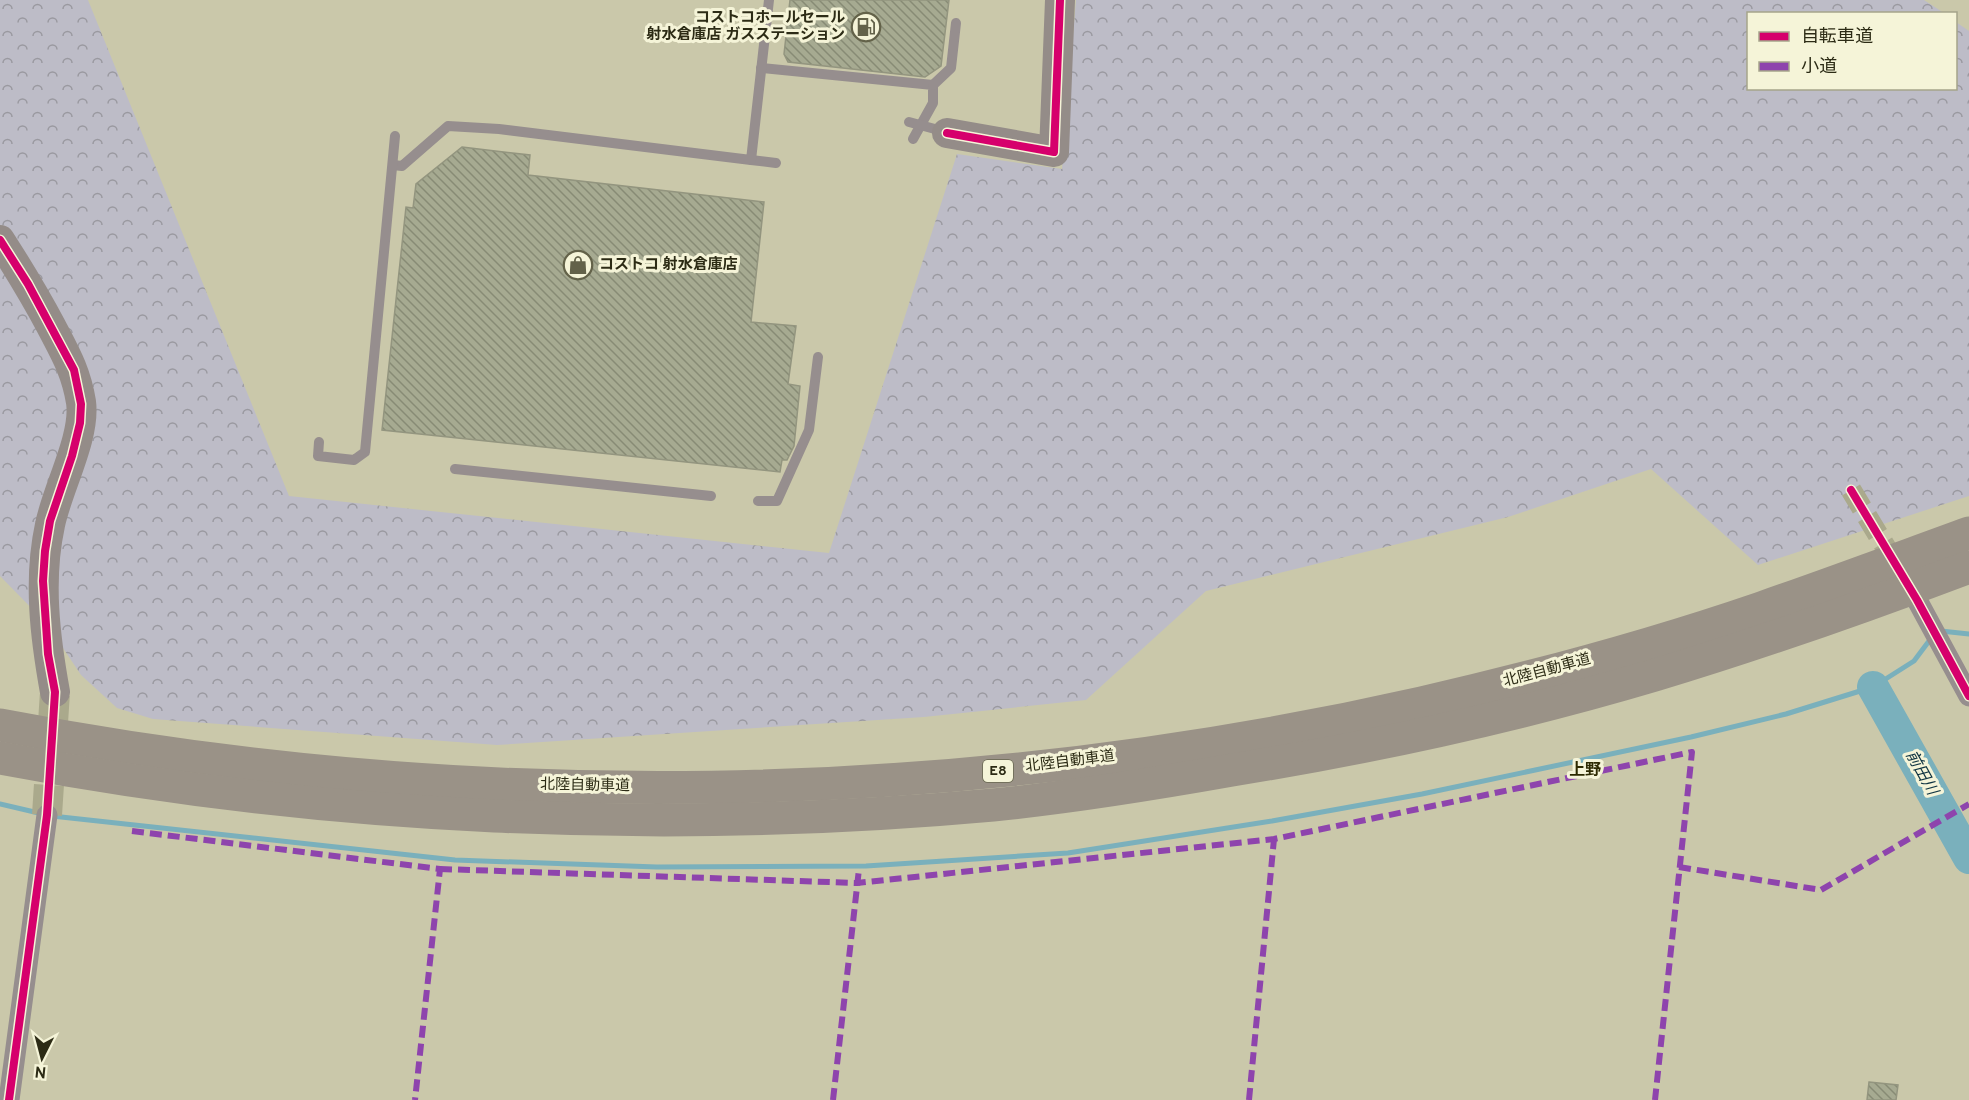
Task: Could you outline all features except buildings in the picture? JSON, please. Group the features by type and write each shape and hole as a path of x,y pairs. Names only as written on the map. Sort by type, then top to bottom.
{"highway":[{"name":"北陸自動車道","path":"0,725 137,749 236,763 451,782 560,786 771,786 884,781 995,771 1105,759 1210,743 1421,703 1533,675 1759,609 1969,532"},
{"name":"北陸自動車道","path":"0,758 133,781 234,794 336,805 448,813 664,820 773,818 998,804 1321,756 1445,729 1653,676 1888,597 1969,567"},
{"path":"1653,676 1734,657 1969,578"}],"street":[{"path":"925,126 1054,152 1060,0"},
{"path":"0,240 28,284 74,370 81,404 80,423 72,456 50,521 45,551 44,602 48,654 55,692"},
{"path":"1917,600 1969,696"},
{"path":"9,1100 47,815"}],"lane":[{"path":"751,160 769,0"},
{"path":"913,140 925,126 933,103 933,85 951,68 956,23"},
{"path":"761,68 933,85"},
{"path":"393,165 402,166 448,126 499,129 776,163"},
{"path":"319,442 318,456 354,460 365,452 395,136"},
{"path":"758,501 777,501 809,430 818,357"},
{"path":"455,469 711,496"}],"green space":[{"path":"0,0 88,0 289,496 829,553 957,154 1062,169 1076,0 1924,0 1942,12 1747,12 1747,90 1957,90 1957,23 1969,31 1969,496 1758,565 1651,469 1508,517 1206,591 1086,700 924,717 497,745 153,719 117,708 81,675 47,624 0,576"}],"waterway":[{"path":"1941,631 1969,634"},
{"path":"52,816 455,860 657,867 866,866 1068,853 1272,821 1422,794 1691,737 1786,714 1873,687 1914,661 1932,637"},
{"name":"前田川","path":"1873,687 1969,858"},
{"path":"0,804 43,814"}],"tunnel":[{"path":"1851,490 1900,571"},
{"path":"47,815 55,692"}],"marked path":[{"path":"440,869 857,883 1274,839 1692,752 1655,1100"},
{"path":"1679,867 1821,890 1969,804"},
{"path":"132,831 440,869 415,1100"},
{"path":"1249,1100 1274,839"},
{"path":"833,1100 859,869"}],"cycle path":[{"path":"947,133 1054,152 1060,0"},
{"path":"0,240 28,284 74,370 81,404 80,423 72,456 50,521 45,551 43,581 48,654 55,692 47,815 9,1100"},
{"path":"1851,490 1917,600 1969,696"}],"place":[{"name":"コストコホールセール 射水倉庫店 ガスステーション","path":"866,27"},
{"name":"コストコ 射水倉庫店","path":"578,265"}],"district":[{"name":"上野","path":"1585,771"}]}
